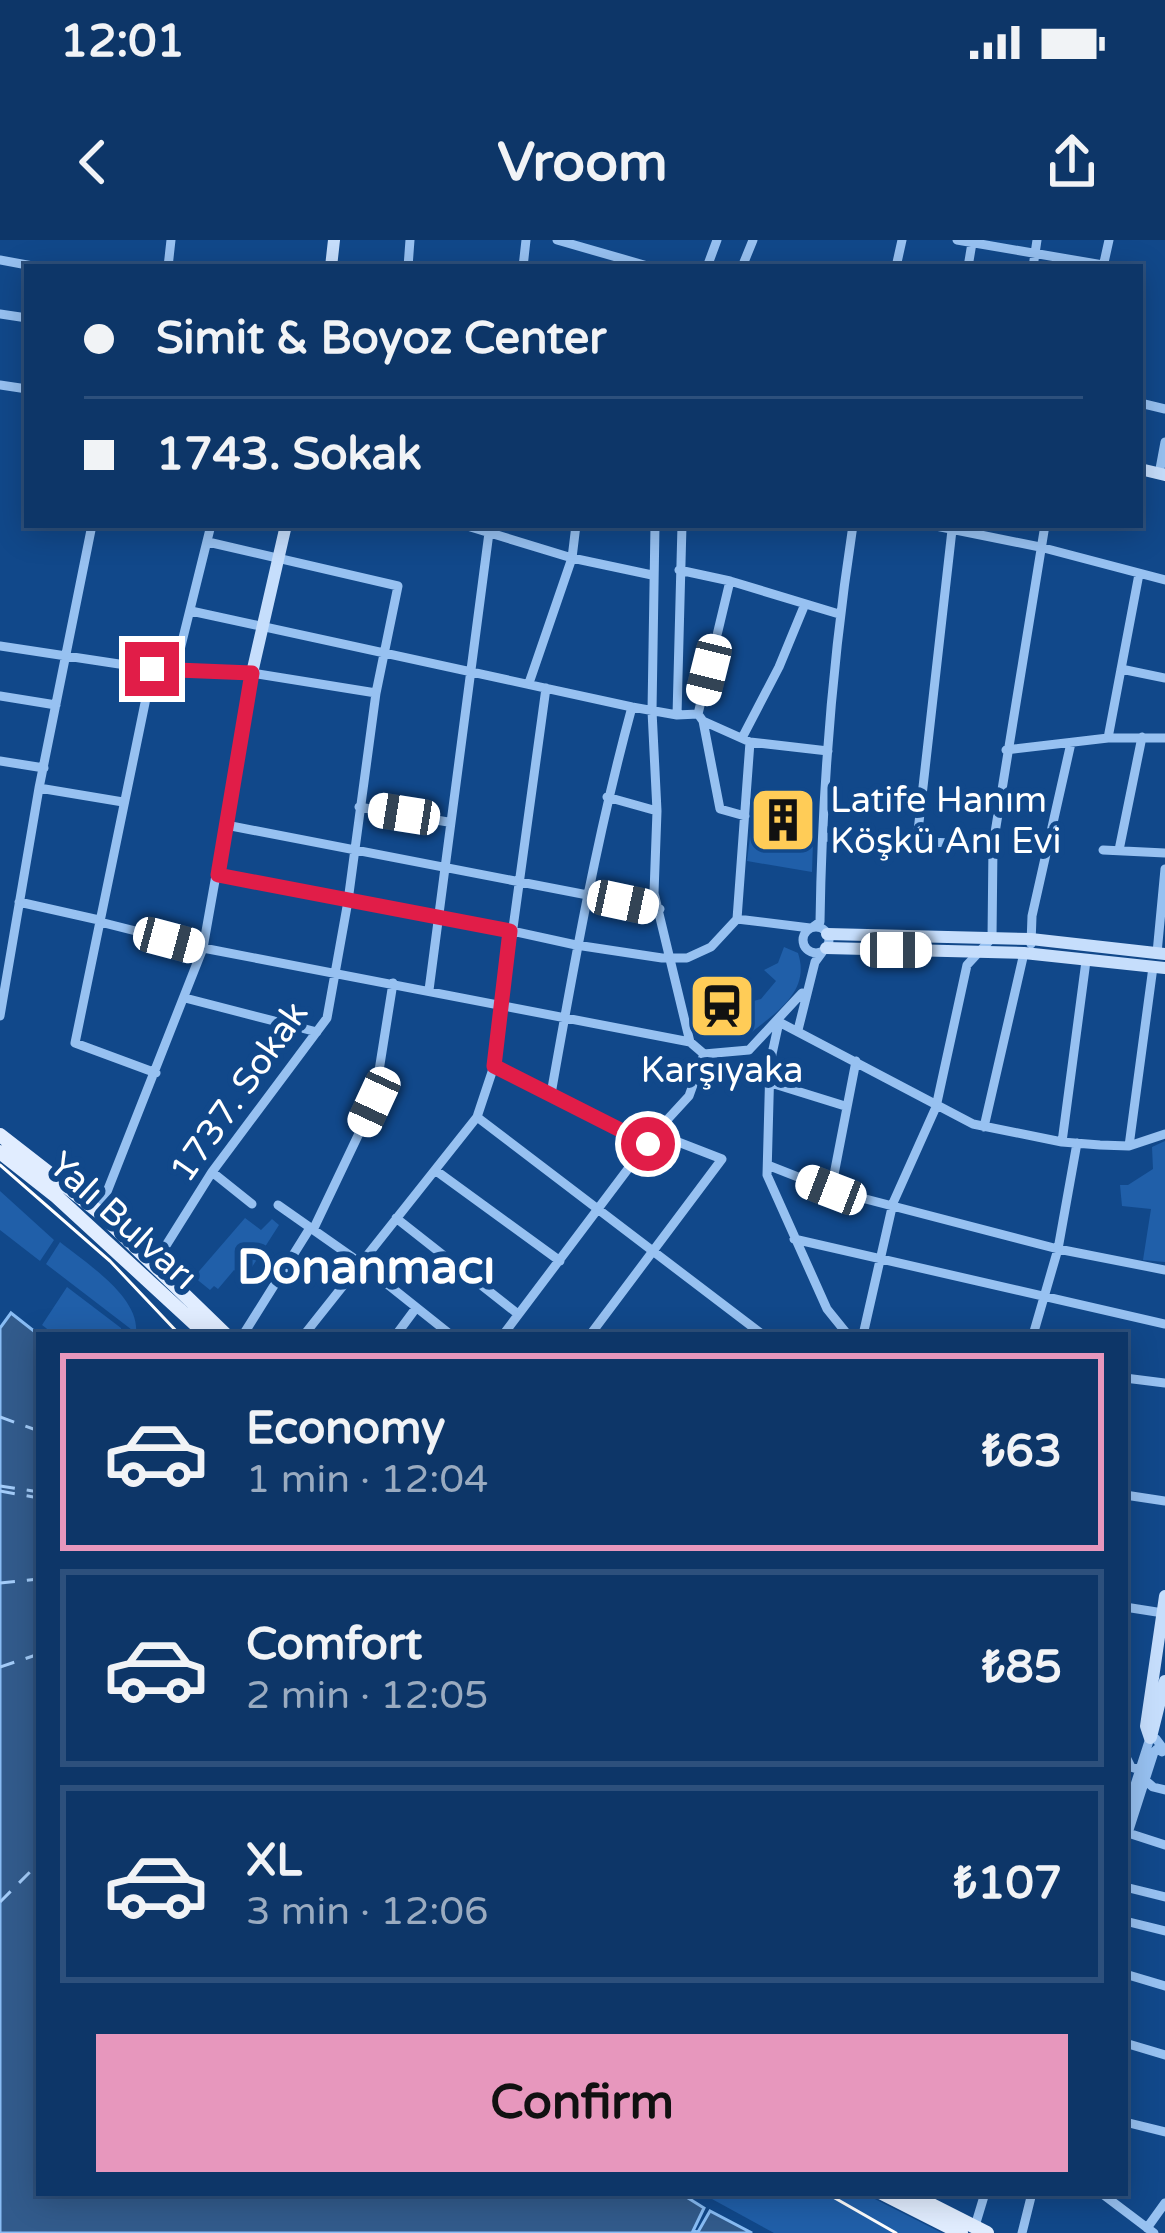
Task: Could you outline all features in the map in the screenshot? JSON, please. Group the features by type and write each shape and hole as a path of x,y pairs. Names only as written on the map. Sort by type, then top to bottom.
{"main road":[{"path":"252,673 285,528"},
{"path":"820,937 1031,939 1160,960"},
{"path":"820,937 1086,961 1160,960"},
{"name":"Yalı Bulvarı","path":"0,1135 99,1211 223,1332"},
{"name":"Yalı Bulvarı","path":"0,1152 58,1197 203,1332"},
{"path":"1150,1738 1147,1726 1165,1596"},
{"path":"1150,1738 1165,1686"},
{"path":"888,2196 974,2231"},
{"path":"917,2196 974,2231"}],"street":[{"path":"557,240 641,264"},
{"path":"957,240 1034,262 1068,264"},
{"path":"1034,262 1037,240"},
{"path":"1162,474 1165,442"},
{"path":"0,1016 4,966 91,528"},
{"path":"175,670 211,528"},
{"path":"428,990 490,528 572,558 652,575"},
{"path":"529,683 572,558 576,528"},
{"path":"655,528 654,893 690,1042"},
{"path":"677,715 682,528"},
{"path":"796,1029 820,937 828,751 839,614 853,528"},
{"path":"944,528 1165,580"},
{"path":"864,1332 893,1203 936,1107 967,965 992,938 993,845 1044,528"},
{"path":"916,840 952,530"},
{"path":"208,542 279,556"},
{"name":"1737. Sokak","path":"154,1262 212,1172 327,1018 337,973 376,692 398,586 279,556"},
{"path":"679,570 730,580 839,614"},
{"path":"1108,738 1138,574"},
{"path":"730,580 700,717 720,808 745,816"},
{"path":"218,875 576,945 670,958 686,958 711,947 737,919 746,740 806,604"},
{"path":"191,611 632,707 700,717 746,740 828,751"},
{"path":"0,646 152,669 252,673 376,692"},
{"path":"152,669 75,1043 156,1073"},
{"path":"1120,669 1165,678"},
{"path":"99,1211 203,949 252,673"},
{"path":"306,1332 477,1118 494,1066 546,688"},
{"path":"0,696 56,705"},
{"path":"550,1094 586,895 632,707"},
{"path":"1120,850 1142,737"},
{"path":"1006,750 1108,738 1165,738"},
{"path":"984,1127 1029,954 1032,916 1071,743"},
{"path":"0,761 44,768"},
{"path":"39,788 124,802"},
{"path":"607,797 657,811"},
{"path":"359,807 448,822"},
{"path":"226,825 660,909"},
{"path":"823,837 993,845"},
{"path":"1103,850 1165,853"},
{"path":"1129,1146 1160,960 1165,869"},
{"path":"19,902 203,949 690,1042 704,1054 749,1050 770,1063"},
{"path":"737,919 820,937"},
{"path":"796,1029 806,949 803,938 820,937"},
{"path":"806,949 814,953 820,937"},
{"path":"1062,1142 1086,961"},
{"path":"245,1332 312,1229 374,1102 393,983"},
{"path":"749,1050 802,993"},
{"path":"185,998 316,1032"},
{"path":"779,1022 936,1107 984,1127 1062,1142 1129,1146 1165,1134"},
{"path":"779,1022 770,1063 767,1175 827,1309 846,1332"},
{"path":"505,1332 688,1096 704,1054"},
{"path":"831,1190 856,1061"},
{"path":"494,1066 648,1144"},
{"path":"770,1080 772,1085 845,1106"},
{"path":"477,1118 759,1332"},
{"path":"592,1332 722,1159 656,1133"},
{"path":"1034,1332 1058,1249 1077,1143"},
{"path":"770,1166 831,1190 1058,1249 1165,1270"},
{"path":"435,1170 560,1261"},
{"path":"212,1172 252,1204"},
{"path":"278,1205 362,1264 446,1332"},
{"path":"396,1218 518,1314"},
{"path":"794,1239 1165,1324"},
{"path":"398,1332 416,1308"},
{"path":"1128,1378 1165,1383"},
{"path":"1128,1495 1165,1501"},
{"path":"1128,1607 1163,1613"},
{"path":"1128,1826 1150,1738 1156,1739 1165,1754"},
{"path":"1128,1809 1154,1752 1165,1754"},
{"path":"1128,1761 1153,1787 1165,1790"},
{"path":"1128,1834 1165,1844"},
{"path":"1128,1888 1165,1897"},
{"path":"1128,1922 1165,1931"},
{"path":"1128,1975 1165,1986"},
{"path":"1128,2044 1165,2055"},
{"path":"1128,2123 1165,2132"},
{"path":"974,2231 984,2196"},
{"path":"1022,2233 1031,2196"},
{"path":"1105,2196 1151,2230 1165,2204"}],"shaded area":[{"path":"754,804 814,810 812,872 747,861"},
{"path":"784,947 798,953 801,967 795,990 748,1035 742,1004 761,999 776,981 764,970 778,963"},
{"path":"1165,1141 1165,1262 1143,1260 1151,1209 1122,1206 1120,1185 1153,1169 1152,1147"},
{"path":"0,1191 54,1240 40,1261 0,1230"},
{"path":"245,1218 261,1230 272,1219 279,1225 245,1278 234,1270 218,1289 210,1290 194,1277"},
{"path":"60,1242 121,1294 136,1332 135,1332 46,1264"},
{"path":"67,1287 121,1332 51,1332 42,1325"},
{"path":"11,1313 36,1333 36,2196 685,2196 704,2208 693,2231 698,2232 710,2211 752,2233 0,2233 0,1328"},
{"path":"706,2196 869,2196 942,2233 774,2233"}],"ferry route":[{"path":"0,1417 36,1430"},
{"path":"0,1486 36,1492"},
{"path":"0,1491 36,1497"},
{"path":"0,1583 36,1579"},
{"path":"0,1667 36,1655"},
{"path":"0,1902 36,1866"}],"tram line":[{"path":"0,1165 110,1261 177,1332"},
{"path":"831,2196 896,2233"}],"place":[{"name":"Latife Hanım Köşkü Anı Evi","path":"783,820"},
{"name":"Karşıyaka","path":"722,1006"}],"district":[{"name":"Donanmacı","path":"366,1266"}],"route":[{"path":"152,669 252,673 218,875 510,931 494,1066 648,1144"}]}
